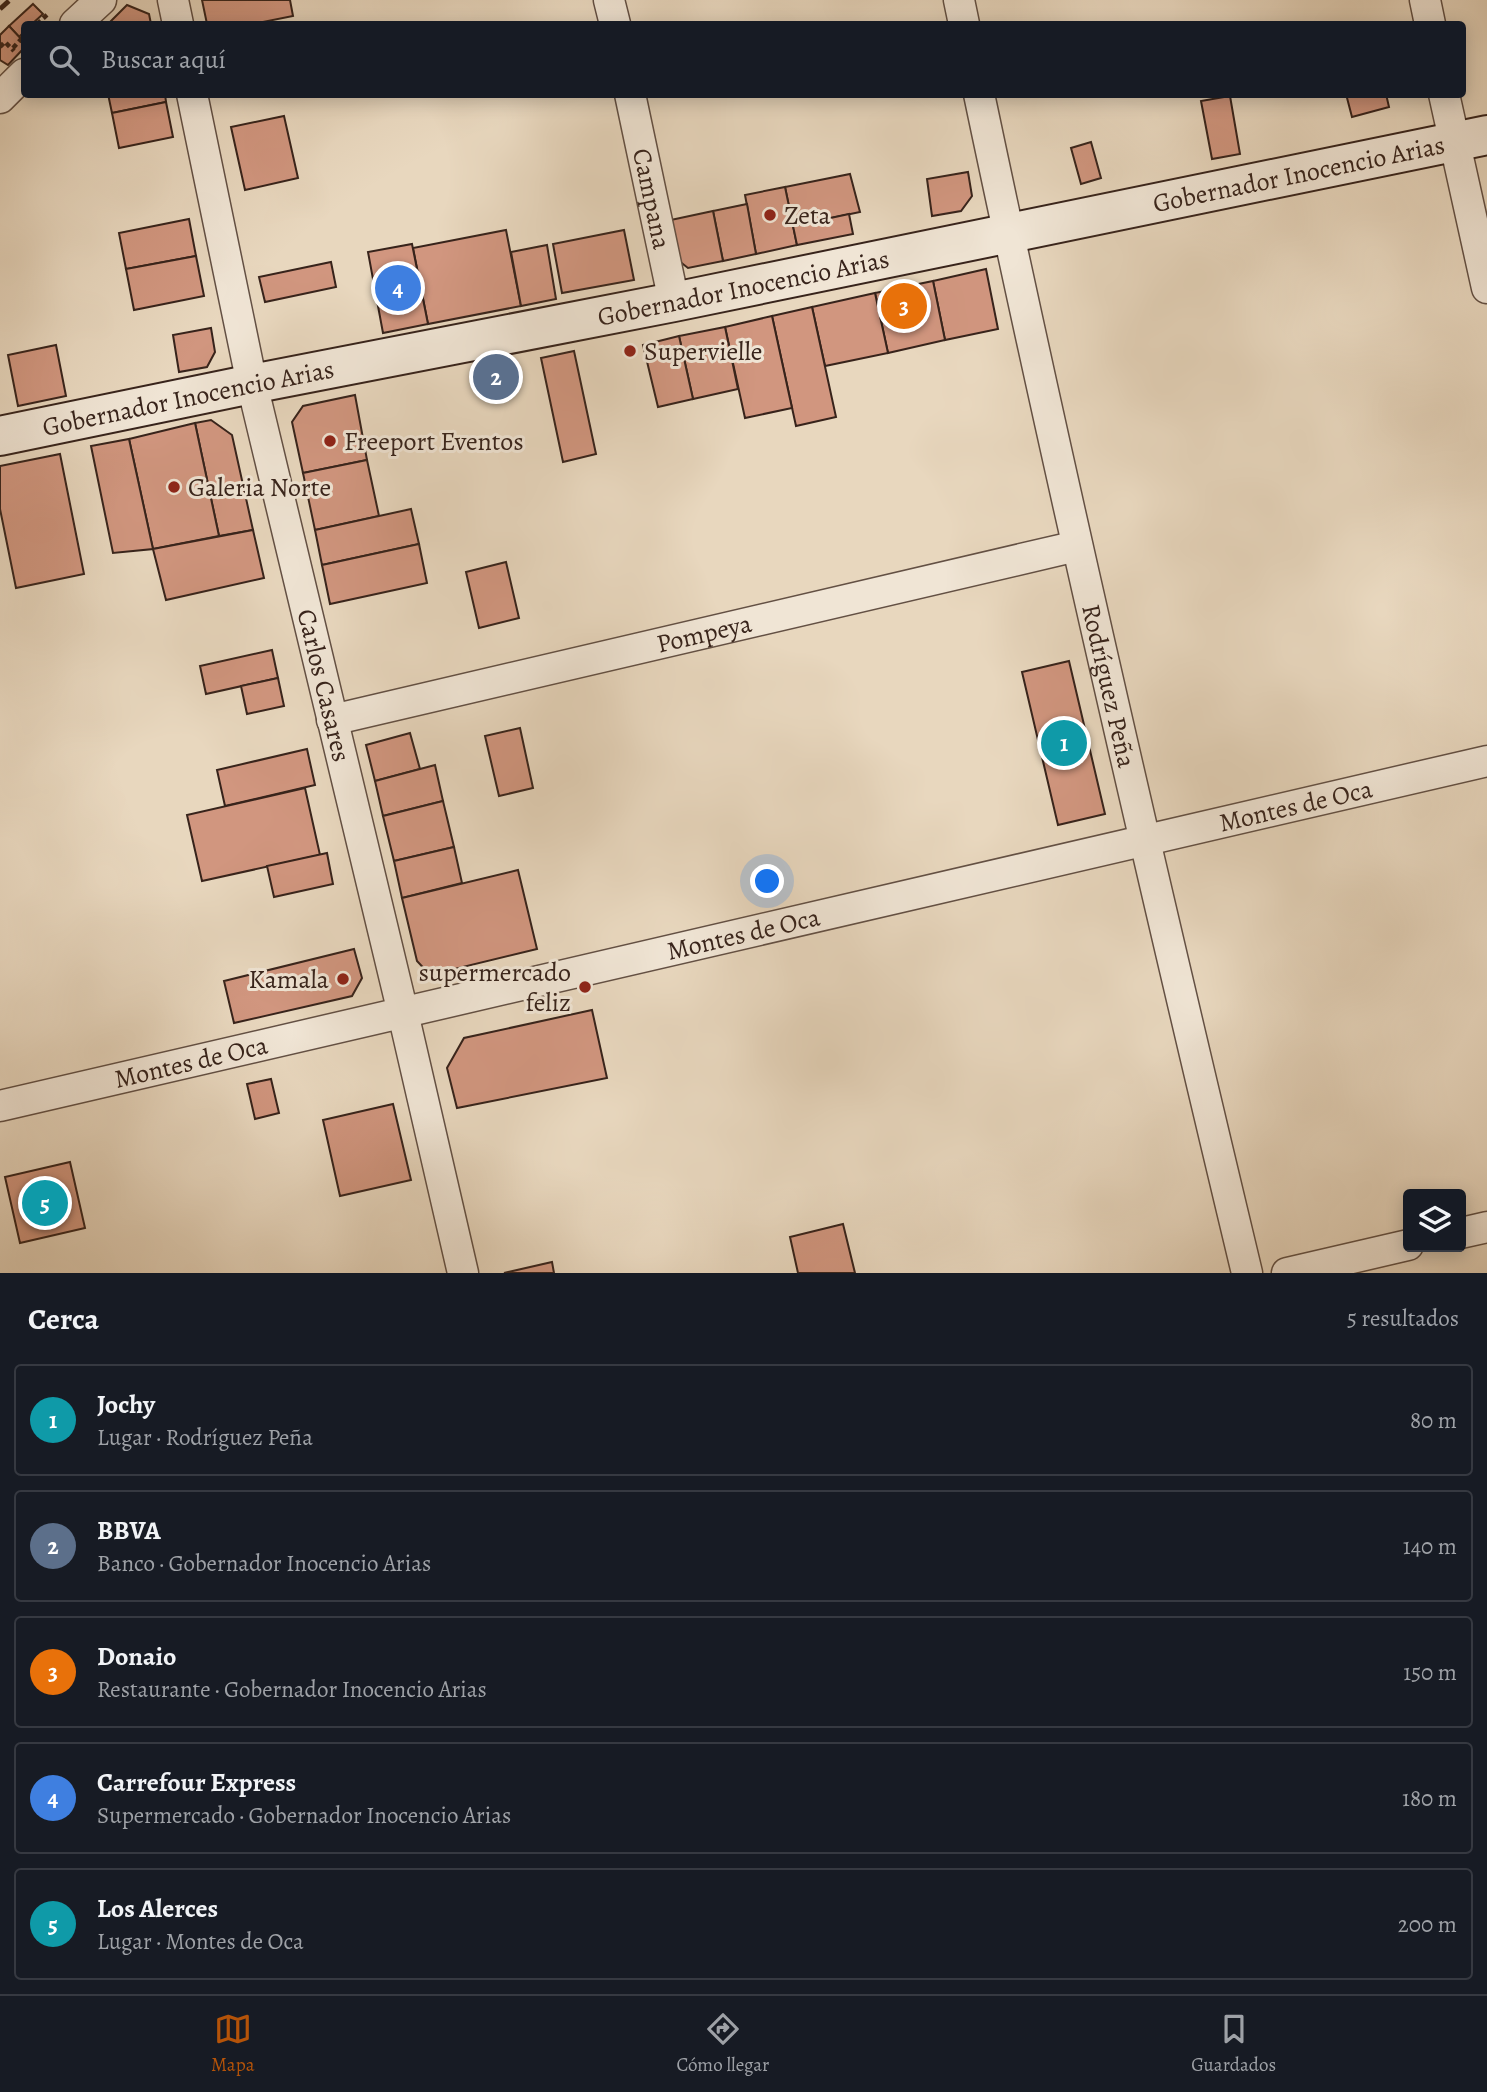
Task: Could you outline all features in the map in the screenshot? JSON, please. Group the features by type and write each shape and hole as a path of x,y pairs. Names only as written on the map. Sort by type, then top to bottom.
{"street":[{"path":"78,21 101,0"},
{"path":"173,0 177,21"},
{"path":"610,0 614,21"},
{"path":"959,0 963,21"},
{"path":"1425,0 1429,21"},
{"path":"0,98 18,59"},
{"name":"Carlos Casares","path":"193,98 252,384 463,1273"},
{"name":"Campana","path":"631,98 674,302"},
{"name":"Rodríguez Peña","path":"980,98 1144,841 1247,1273"},
{"path":"1446,98 1470,138 1487,288"},
{"name":"Gobernador Inocencio Arias","path":"0,436 674,302 1470,138"},
{"name":"Pompeya","path":"332,720 1077,546"},
{"name":"Montes de Oca","path":"0,1106 1487,761"},
{"path":"1466,1232 1487,1227"},
{"path":"1287,1273 1403,1246"}],"path":[{"path":"0,47 5,42 18,59"}],"building":[{"path":"202,0 290,0 293,16 268,21 206,21"},
{"path":"33,4 43,14 35,21 21,21 19,37 9,26"},
{"path":"127,5 149,14 150,21 111,21"},
{"path":"9,26 21,39 21,51 8,65 0,60 0,35"},
{"path":"109,98 166,98 166,102 112,113"},
{"path":"1230,98 1240,154 1212,159 1201,101"},
{"path":"1347,98 1387,98 1389,107 1352,117"},
{"path":"166,102 173,137 119,148 112,113"},
{"path":"284,116 298,178 245,190 231,127"},
{"path":"1091,142 1101,178 1081,184 1071,148"},
{"path":"968,172 972,196 961,211 932,216 927,179"},
{"path":"850,174 860,212 793,226 785,187"},
{"name":"Zeta","path":"785,187 797,245 756,254 745,195"},
{"path":"747,204 756,254 723,261 713,211"},
{"path":"713,211 723,261 688,268 674,257 666,221"},
{"path":"849,214 853,234 797,245 793,226"},
{"path":"189,219 196,256 126,269 119,233"},
{"path":"506,230 521,306 428,324 413,248"},
{"path":"624,230 634,280 562,293 553,244"},
{"path":"412,244 428,324 383,333 368,252"},
{"path":"547,245 556,299 521,306 511,252"},
{"path":"196,256 204,296 134,310 126,269"},
{"path":"331,262 336,287 265,302 259,277"},
{"path":"986,269 998,329 945,340 933,281"},
{"path":"933,281 945,340 888,353 875,293"},
{"path":"875,293 888,353 825,366 812,307"},
{"path":"812,307 836,417 796,426 772,316"},
{"path":"772,316 792,408 745,418 725,327"},
{"path":"725,327 738,389 693,399 679,336"},
{"path":"211,328 215,352 207,367 179,372 173,335"},
{"path":"679,336 693,399 658,407 643,345"},
{"path":"56,345 66,396 18,406 8,355"},
{"path":"574,351 596,454 563,462 541,358"},
{"name":"Freeport Eventos","path":"355,395 367,460 303,473 292,422 303,406"},
{"path":"211,420 232,435 253,530 219,536 195,423"},
{"name":"Galeria Norte","path":"195,423 219,536 153,549 129,439"},
{"path":"129,439 153,549 113,553 91,446"},
{"path":"60,454 84,574 16,588 0,509 0,466"},
{"path":"367,460 379,516 315,530 303,473"},
{"path":"411,509 419,544 322,565 315,530"},
{"path":"253,530 264,578 166,600 153,549"},
{"path":"419,544 427,583 330,604 322,565"},
{"path":"506,562 519,618 479,628 466,572"},
{"path":"272,650 278,678 206,694 200,666"},
{"path":"1069,661 1105,814 1058,825 1022,672"},
{"path":"278,678 284,706 247,714 241,686"},
{"path":"520,728 533,788 499,796 485,736"},
{"path":"410,733 420,769 375,781 366,745"},
{"path":"307,749 315,785 225,806 217,770"},
{"path":"435,765 443,801 383,816 375,781"},
{"path":"305,788 320,855 202,881 187,815"},
{"path":"443,801 454,847 394,861 383,816"},
{"path":"454,847 462,883 402,898 394,861"},
{"path":"327,853 333,884 274,897 267,866"},
{"path":"518,870 537,949 430,975 417,961 402,898"},
{"path":"354,949 362,978 352,996 234,1023 224,981"},
{"path":"592,1010 607,1078 457,1108 447,1068 464,1038"},
{"path":"271,1079 279,1113 255,1119 247,1084"},
{"path":"393,1104 411,1180 340,1196 323,1120"},
{"path":"70,1162 85,1228 20,1243 5,1177"},
{"path":"843,1224 855,1273 798,1273 790,1237"},
{"path":"552,1262 554,1273 504,1273"}],"railway":[{"path":"0,9 10,0"}],"place":[{"name":"Zeta","path":"770,215"},
{"name":"Carrefour Express","path":"398,288"},
{"name":"Donaio","path":"904,306"},
{"name":"Supervielle","path":"630,351"},
{"name":"BBVA","path":"496,377"},
{"name":"Freeport Eventos","path":"330,441"},
{"name":"Galeria Norte","path":"174,487"},
{"name":"Jochy","path":"1064,743"},
{"name":"Kamala","path":"343,979"},
{"name":"supermercado feliz","path":"585,987"},
{"name":"Los Alerces","path":"45,1203"}]}
